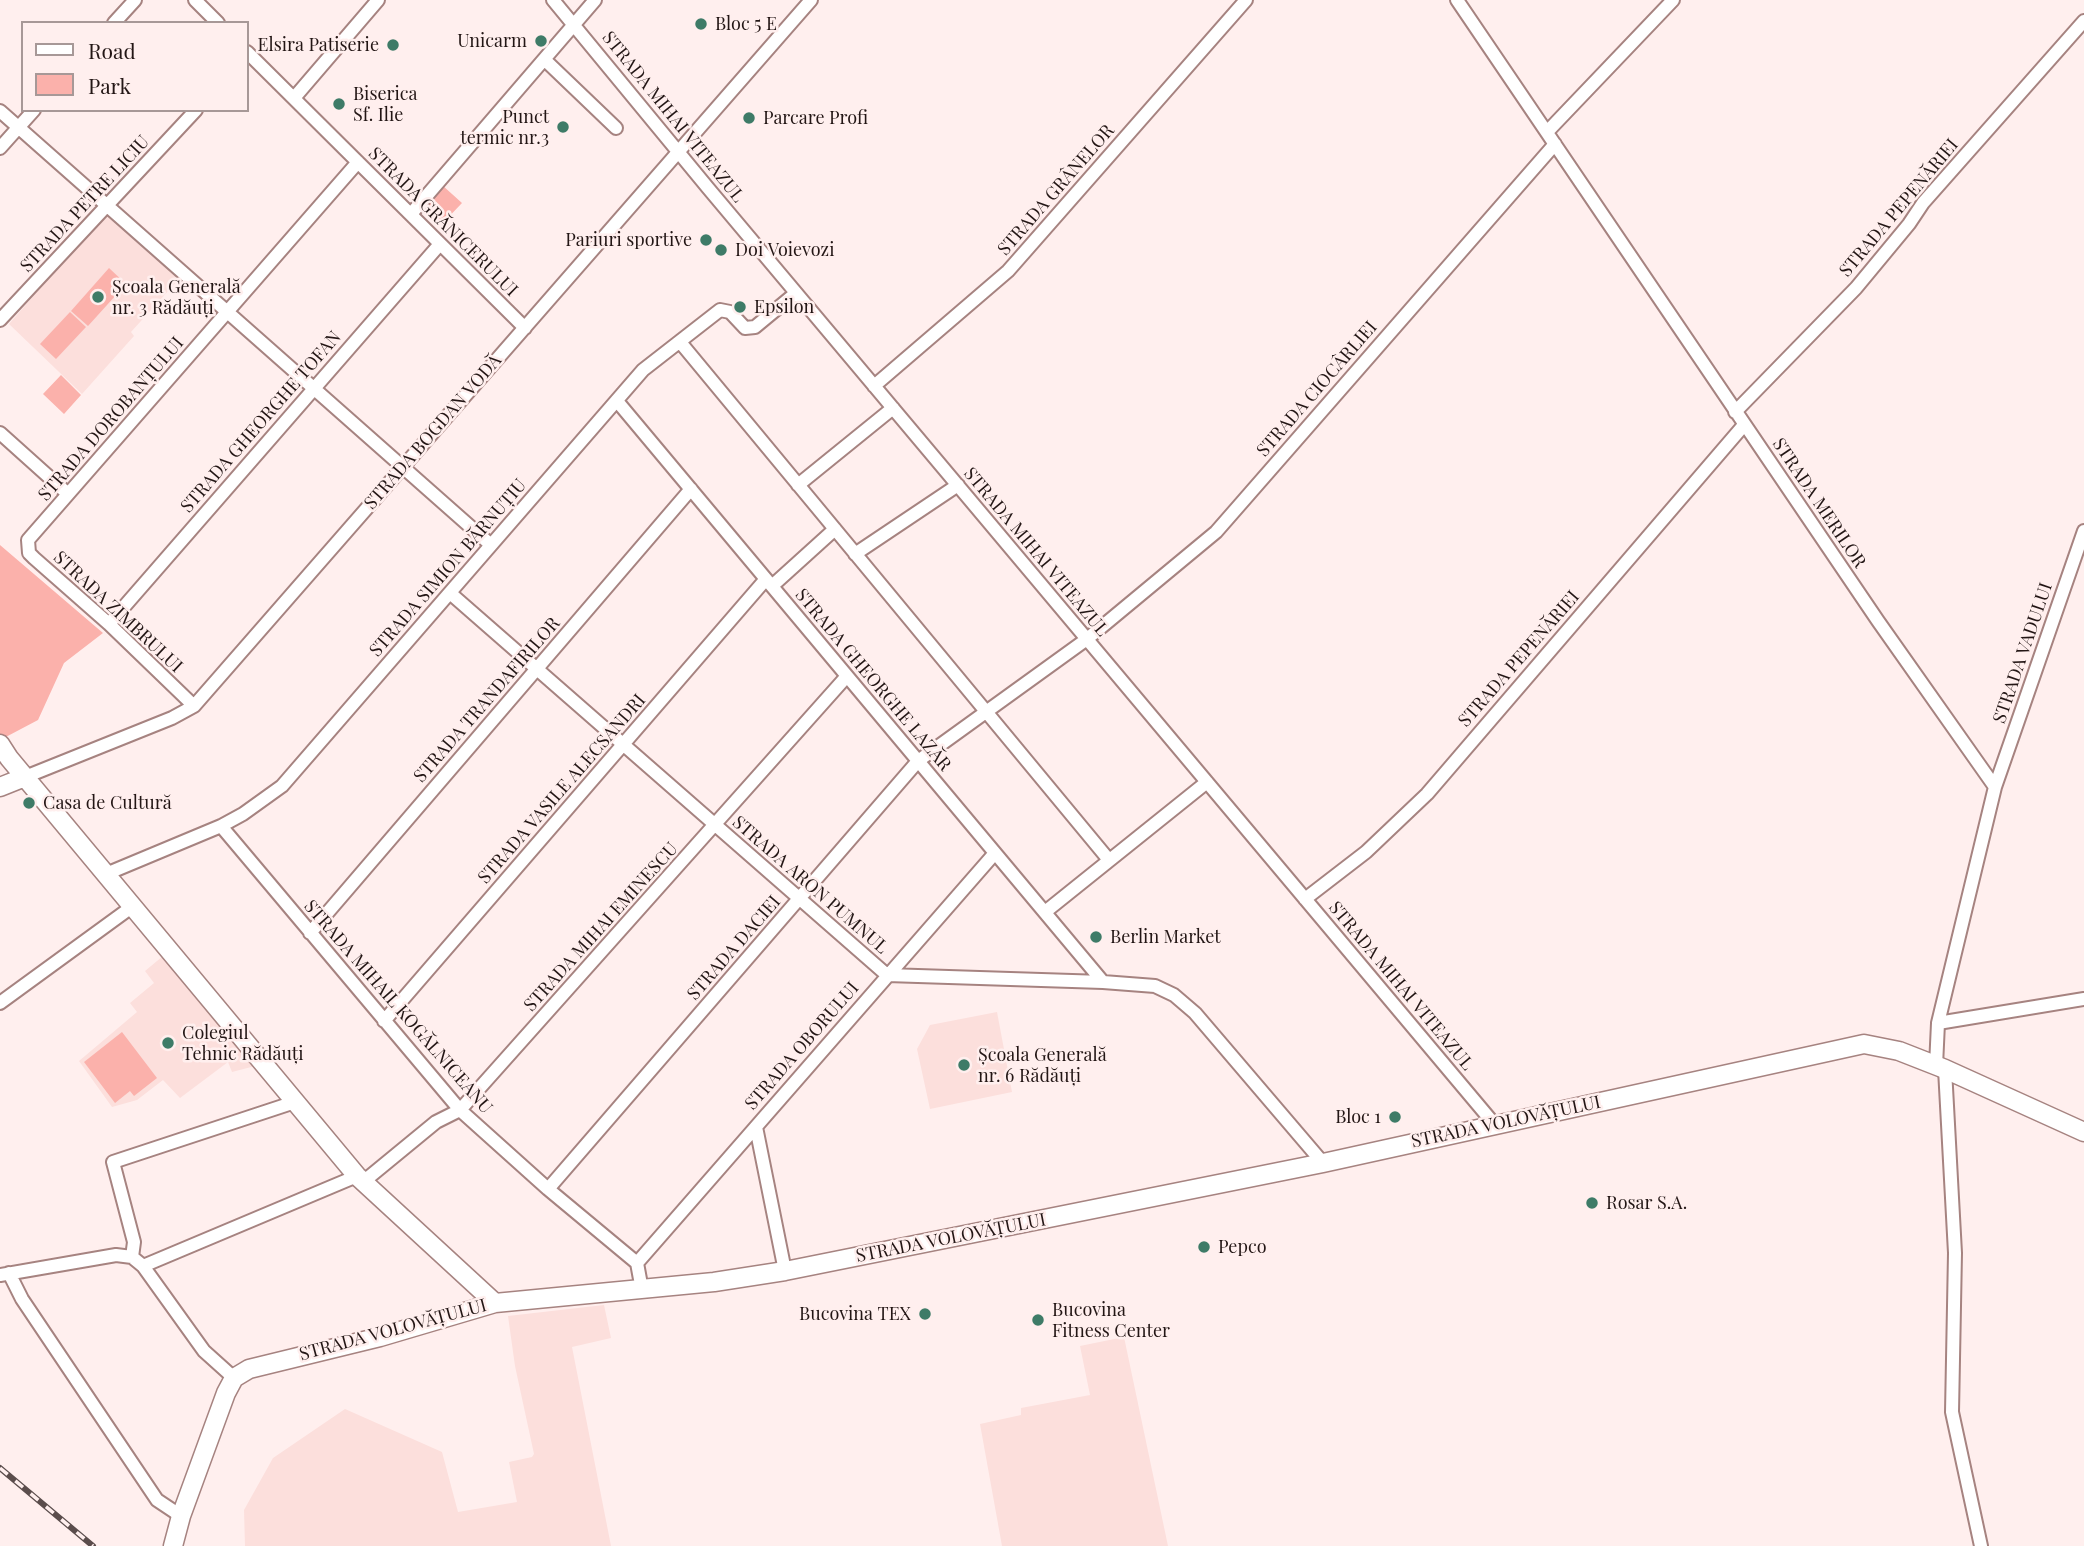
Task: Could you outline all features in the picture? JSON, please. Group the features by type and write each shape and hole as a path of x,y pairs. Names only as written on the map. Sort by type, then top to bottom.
{"main road":[{"path":"0,744 360,1179 495,1303"},
{"name":"STRADA BOGDAN VODĂ","path":"0,787 25,777"},
{"name":"STRADA VOLOVĂȚULUI","path":"234,1378 249,1369 380,1337 495,1303 642,1290 785,1271 1323,1163 1864,1044 1899,1051 2084,1132"},
{"path":"173,1546 181,1516 234,1378"}],"street":[{"path":"116,21 135,0"},
{"path":"195,0 216,21"},
{"path":"294,98 378,0"},
{"name":"STRADA MIHAI VITEAZUL","path":"553,0 678,153 1495,1125"},
{"path":"411,214 595,0"},
{"name":"STRADA BOGDAN VODĂ","path":"25,777 172,718 194,706 811,0"},
{"name":"STRADA GRÂNELOR","path":"874,386 1008,271 1246,0"},
{"name":"STRADA MERILOR","path":"1457,0 1735,412 1995,788"},
{"path":"1547,132 1673,0"},
{"name":"STRADA PEPENĂRIEI","path":"1735,412 1856,288 1923,203 2084,21"},
{"name":"STRADA GRĂNICERULUI","path":"248,54 525,328"},
{"path":"545,60 616,128"},
{"path":"0,111 491,545"},
{"path":"0,148 32,112"},
{"name":"STRADA PETRE LICIU","path":"0,320 194,112"},
{"name":"STRADA CIOCÂRLIEI","path":"987,713 1087,639 1216,532 1555,144"},
{"name":"STRADA DOROBANȚULUI","path":"28,540 358,162"},
{"name":"STRADA GHEORGHE TOFAN","path":"109,624 440,244"},
{"name":"STRADA SIMION BĂRNUȚIU","path":"106,874 221,826 282,786 643,370 720,310 730,312 746,328 755,327 796,293"},
{"path":"680,342 1109,860"},
{"name":"STRADA GHEORGHE LAZĂR","path":"617,401 1103,982"},
{"path":"798,485 893,408"},
{"name":"STRADA PEPENĂRIEI","path":"1305,899 1366,852 1427,794 1744,425"},
{"path":"0,433 68,494"},
{"path":"855,554 958,485"},
{"name":"STRADA TRANDAFIRILOR","path":"310,933 691,489"},
{"name":"STRADA VASILE ALECSANDRI","path":"384,1021 624,744 769,582 835,529"},
{"name":"STRADA VADULUI","path":"1995,788 2084,531"},
{"name":"STRADA ZIMBRULUI","path":"28,540 27,546 34,558 109,624 194,706"},
{"name":"STRADA ARON PUMNUL","path":"450,593 887,975 1155,986 1174,995 1195,1013 1323,1163"},
{"name":"STRADA MIHAI EMINESCU","path":"143,1266 360,1179 436,1122 460,1110 847,676"},
{"name":"STRADA DACIEI","path":"548,1189 918,761 987,713"},
{"path":"1045,912 1207,782"},
{"path":"1981,1546 1952,1412 1955,1253 1938,1023 1995,788"},
{"name":"STRADA MIHAIL KOGĂLNICEANU","path":"221,826 460,1110 548,1189 637,1263"},
{"name":"STRADA OBORULUI","path":"637,1263 995,853"},
{"path":"0,1003 133,906"},
{"path":"1938,1023 2084,999"},
{"path":"132,1257 134,1242 113,1162 296,1102"},
{"path":"756,1127 785,1271"},
{"path":"181,1516 157,1500 4,1274 116,1255 132,1257 143,1266 204,1351 234,1378"},
{"path":"637,1263 642,1290"}],"shaded area":[{"name":"Școala Generală nr. 3 Rădăuți","path":"106,213 179,279 131,332 134,336 82,394 9,324"},
{"name":"Colegiul Tehnic Rădăuți","path":"163,956 255,1066 232,1072 228,1062 180,1098 163,1080 137,1100 112,1107 79,1061 137,1012 130,1003 154,983 145,971"},
{"name":"Școala Generală nr. 6 Rădăuți","path":"997,1012 1012,1092 930,1109 917,1049 930,1025"},
{"path":"604,1305 611,1338 572,1347 611,1546 245,1546 244,1510 273,1458 345,1409 442,1452 458,1512 517,1502 509,1462 532,1457 534,1454 515,1366 508,1316"},
{"path":"1124,1337 1168,1546 1002,1546 980,1424 1021,1415 1021,1408 1090,1395 1080,1346"}],"green space":[{"path":"442,185 462,203 441,225 426,208 427,201"},
{"path":"109,268 126,284 88,326 71,311"},
{"path":"70,312 86,327 56,359 40,344"},
{"path":"61,375 81,395 64,414 43,394"},
{"path":"0,545 103,633 64,663 38,720 2,739 0,736"},
{"path":"122,1032 157,1078 134,1096 130,1091 115,1103 84,1062"}],"railway":[{"path":"0,1468 93,1546"}],"place":[{"name":"Bloc 5 E","path":"701,24"},
{"name":"Unicarm","path":"541,41"},
{"name":"Elsira Patiserie","path":"393,45"},
{"name":"Biserica Sf. Ilie","path":"339,104"},
{"name":"Parcare Profi","path":"749,118"},
{"name":"Punct termic nr.3","path":"563,127"},
{"name":"Pariuri sportive","path":"706,240"},
{"name":"Doi Voievozi","path":"721,250"},
{"name":"Școala Generală nr. 3 Rădăuți","path":"98,297"},
{"name":"Epsilon","path":"740,307"},
{"name":"Casa de Cultură","path":"29,803"},
{"name":"Berlin Market","path":"1096,937"},
{"name":"Colegiul Tehnic Rădăuți","path":"168,1043"},
{"name":"Școala Generală nr. 6 Rădăuți","path":"964,1065"},
{"name":"Bloc 1","path":"1395,1117"},
{"name":"Rosar S.A.","path":"1592,1203"},
{"name":"Pepco","path":"1204,1247"},
{"name":"Bucovina TEX","path":"925,1314"},
{"name":"Bucovina Fitness Center","path":"1038,1320"}]}
